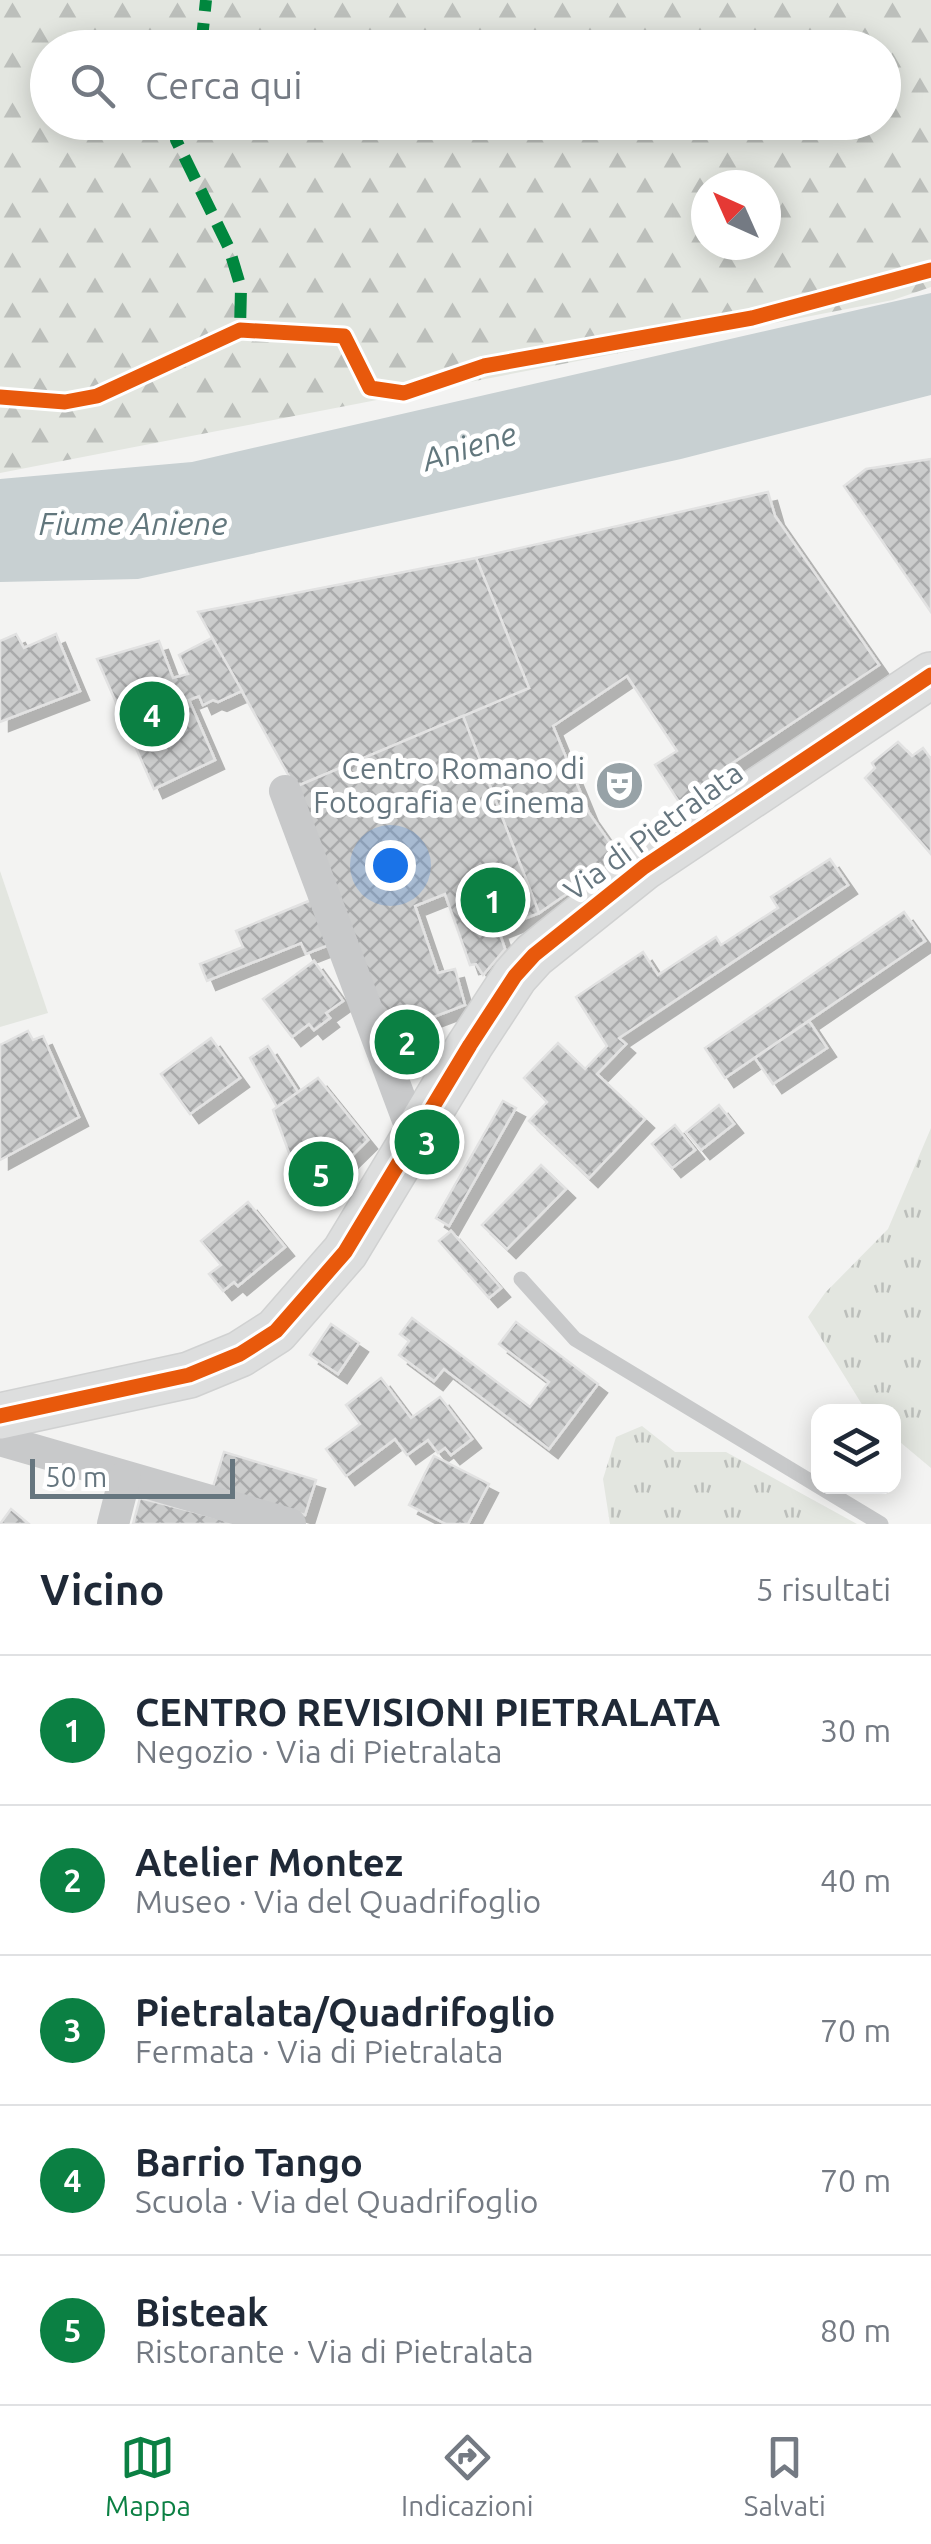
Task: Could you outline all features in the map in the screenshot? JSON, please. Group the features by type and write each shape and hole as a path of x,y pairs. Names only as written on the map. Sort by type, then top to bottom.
{"street":[{"name":"Via di Pietralata","path":"0,1416 189,1375 258,1344 284,1324 328,1275 510,985 546,944 644,866 931,675"},
{"path":"285,791 415,1139"},
{"path":"0,1440 273,1522"},
{"path":"113,1524 124,1478"}],"lane":[{"path":"521,1279 575,1339 881,1524"}],"green space":[{"path":"0,0 931,0 931,287 893,300 0,473"},
{"path":"0,871 48,1013 0,1027"},
{"path":"931,1128 931,1468 901,1443 901,1404 862,1404 808,1317 825,1293 888,1229"},
{"path":"642,1426 675,1452 726,1452 857,1524 610,1524 603,1479 616,1437"}],"water":[{"name":"Fiume Aniene","path":"931,293 931,395 681,459 138,579 0,582 0,479 192,462"}],"building":[{"path":"931,459 931,612 844,486 866,469"},
{"path":"768,492 775,516 879,665 719,772 722,777 681,805 655,765 677,751 627,676 553,726 589,813 620,857 539,913 463,716 529,688 476,558"},
{"path":"476,558 529,688 295,787 198,612"},
{"path":"16,634 24,648 56,634 80,691 0,722 0,641"},
{"path":"212,638 242,691 203,705 199,696 189,700 215,760 154,789 97,659 159,641 173,678 188,674 179,655"},
{"path":"463,716 539,913 498,929 505,949 483,975 476,964 470,965 445,894 415,906 438,973 455,969 465,1005 428,1019 436,1044 398,1060 295,787"},
{"path":"898,742 912,756 923,748 931,759 931,854 865,778 875,768 872,763"},
{"path":"830,859 848,885 619,1038 626,1044 597,1074 645,1119 589,1178 529,1121 547,1102 524,1078 558,1043 585,1069 607,1046 576,997 643,952 658,975 716,937 721,945 778,908 771,897"},
{"path":"316,898 334,943 306,954 301,943 207,981 200,964 243,947 236,931"},
{"path":"904,912 925,941 725,1078 705,1048"},
{"path":"314,961 343,1001 326,1013 330,1018 314,1030 309,1024 292,1037 263,999"},
{"path":"809,1021 827,1048 773,1084 755,1058"},
{"path":"28,1031 33,1040 43,1036 79,1117 0,1160 0,1045"},
{"path":"211,1038 240,1078 190,1114 161,1074"},
{"path":"268,1046 298,1092 277,1107 250,1058"},
{"path":"318,1078 368,1140 318,1189 291,1158 273,1110"},
{"path":"503,1101 516,1108 449,1226 436,1218"},
{"path":"719,1105 734,1124 701,1150 686,1132"},
{"path":"675,1125 695,1150 672,1168 652,1144"},
{"path":"541,1165 566,1189 507,1249 482,1225"},
{"path":"248,1202 285,1247 238,1286 234,1282 223,1291 209,1274 221,1265 201,1241"},
{"path":"451,1231 501,1288 489,1298 439,1241"},
{"path":"412,1318 530,1407 549,1382 499,1344 516,1322 598,1384 549,1449 444,1369 434,1381 399,1355 409,1341 400,1334"},
{"path":"331,1324 359,1343 338,1374 310,1355"},
{"path":"381,1378 411,1418 440,1397 472,1439 451,1455 445,1448 438,1453 428,1440 407,1455 395,1439 346,1476 326,1449 360,1424 346,1405"},
{"path":"224,1452 316,1480 305,1515 213,1487"},
{"path":"434,1456 489,1484 468,1524 446,1524 409,1505"},
{"path":"140,1498 241,1524 133,1524"},
{"path":"11,1509 29,1524 0,1524"}],"marked path":[{"path":"203,30 206,0"},
{"path":"176,140 229,248 241,288 240,330"}],"cycle path":[{"path":"0,397 65,402 97,396 240,330 344,336 370,388 404,393 484,366 752,318 931,270"},
{"path":"0,1416 189,1375 240,1354 276,1331 345,1252 470,1045 515,976 534,955 644,867 931,675"}],"place":[{"name":"Barrio Tango","path":"152,714"},
{"name":"Centro Romano di Fotografia e Cinema","path":"620,785"},
{"name":"CENTRO REVISIONI PIETRALATA","path":"493,900"},
{"name":"Atelier Montez","path":"407,1042"},
{"name":"Pietralata/Quadrifoglio","path":"427,1142"},
{"name":"Bisteak","path":"321,1174"}],"water label":[{"name":"Aniene","path":"469,446"}]}
